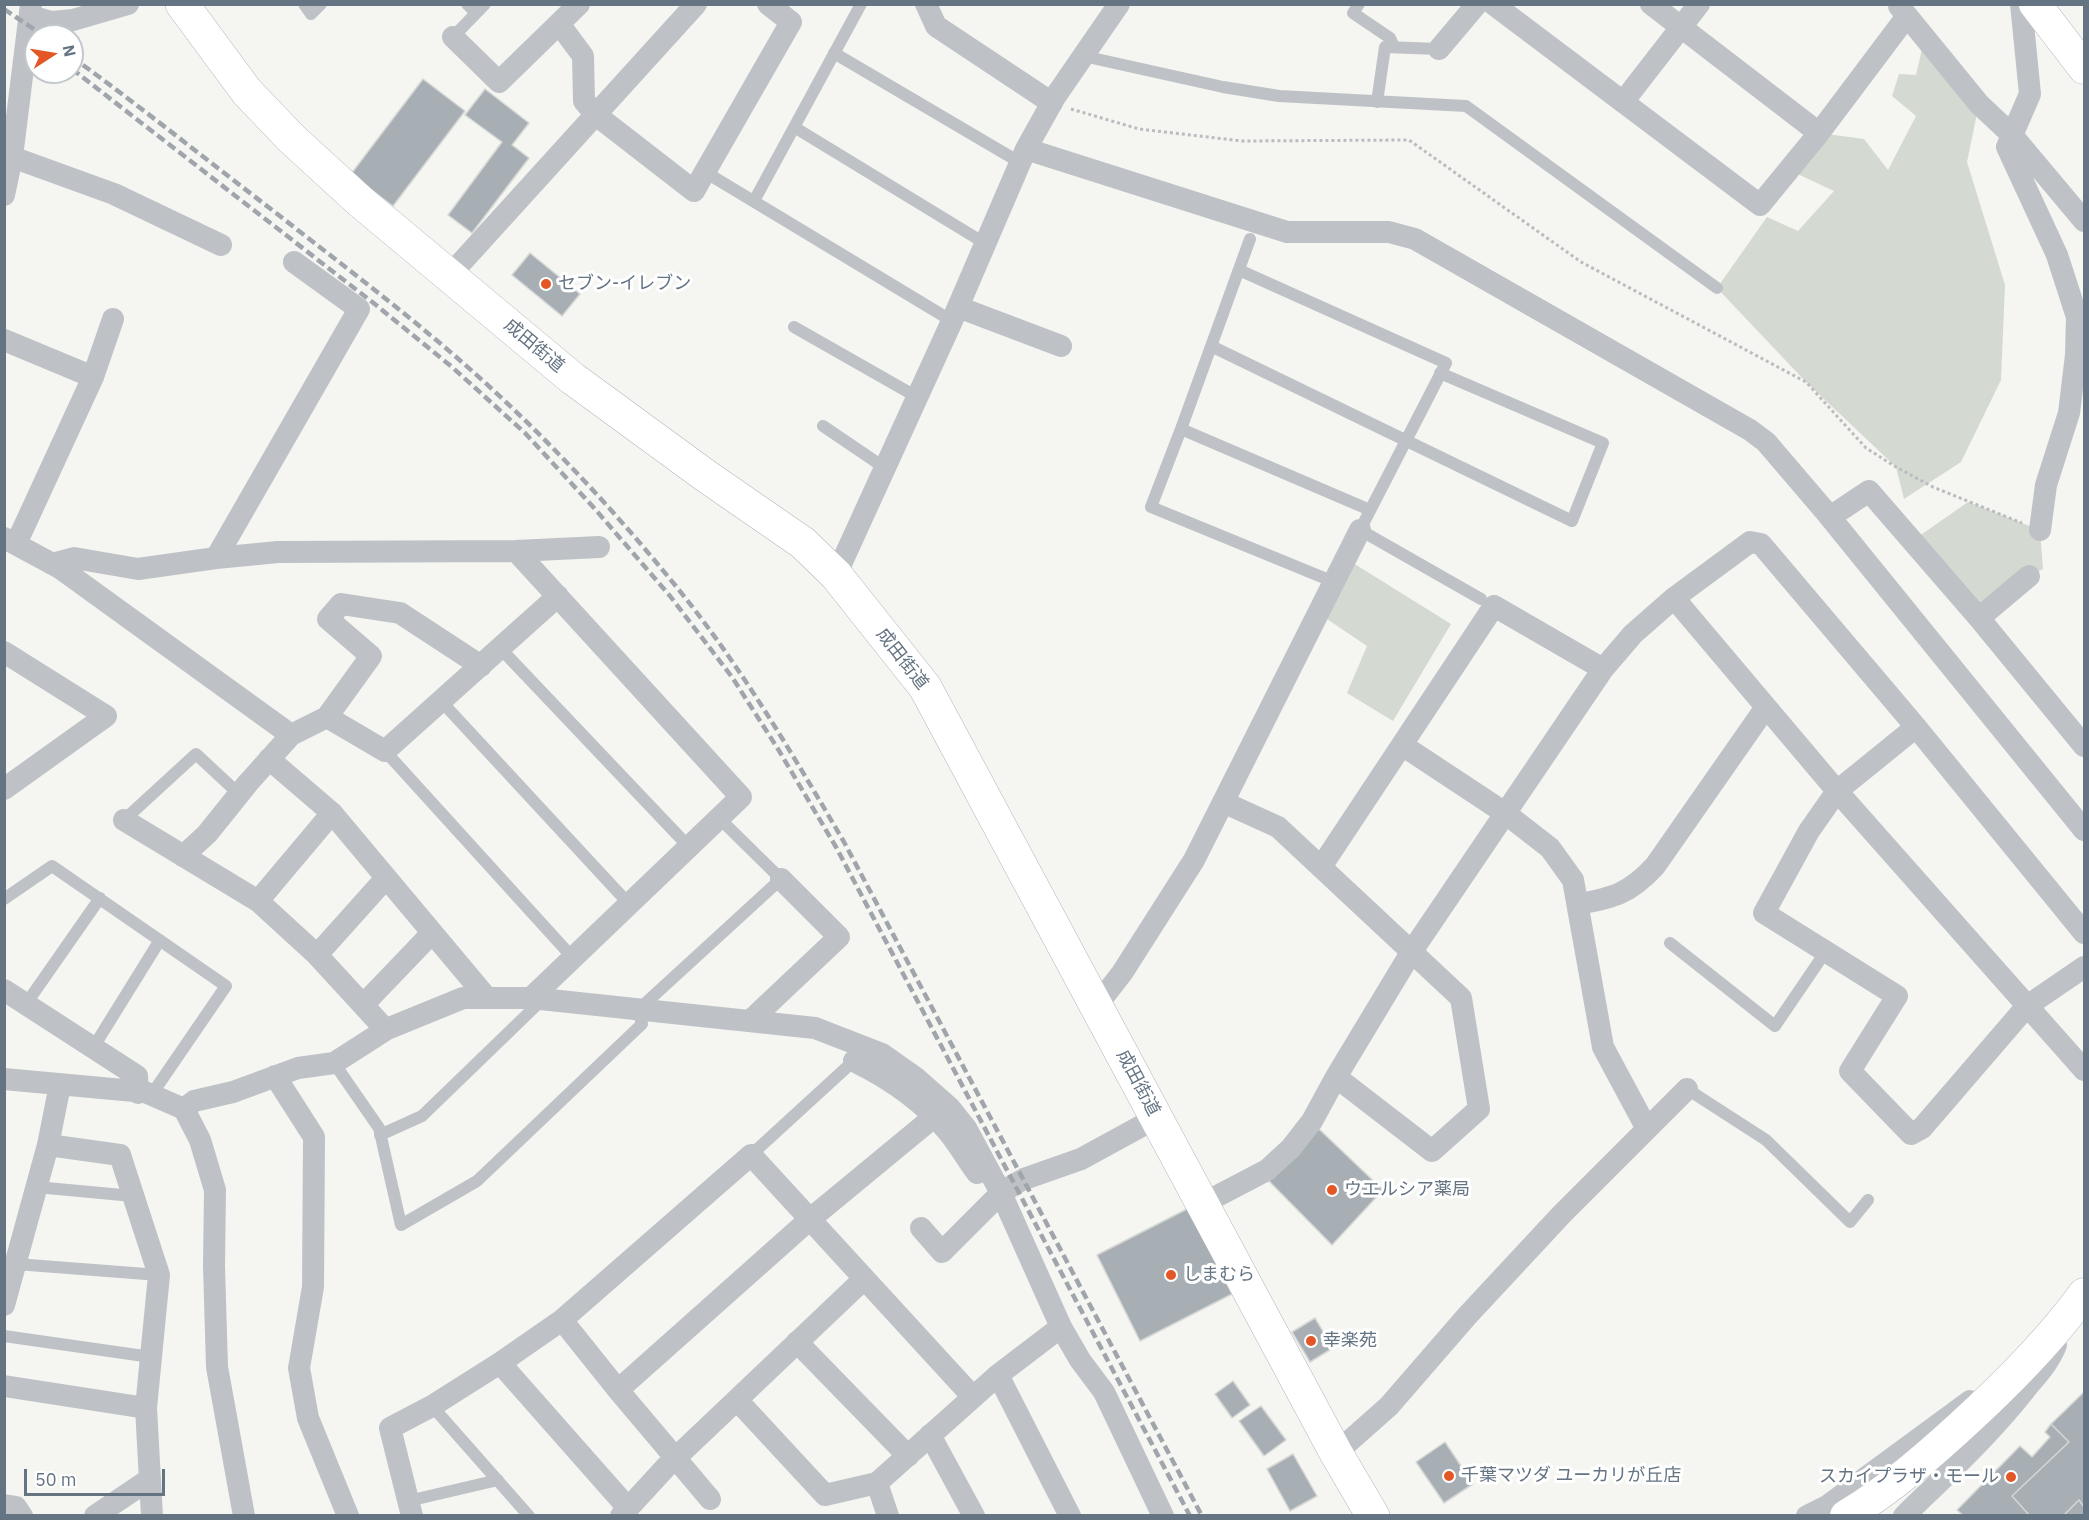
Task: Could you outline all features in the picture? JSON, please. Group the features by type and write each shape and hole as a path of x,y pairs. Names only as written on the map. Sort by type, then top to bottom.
{"highway":[{"name":"成田街道","path":"182,4 247,92 292,139 361,202 572,378 706,476 803,543 836,575 925,687 1204,1203 1336,1453 1373,1515"}],"street":[{"path":"4,195 12,157 31,10 52,22 73,20 128,4"},
{"path":"453,37 499,82 579,4"},
{"path":"449,276 696,4"},
{"path":"560,25 583,56 584,101 596,115 694,191 791,22 768,4"},
{"path":"926,4 936,26 1052,103"},
{"path":"836,575 955,314 1023,156 1052,103 1119,4"},
{"path":"1439,49 1477,4"},
{"path":"1493,4 1760,205 1819,133 1902,10 1979,104 2037,162 2076,213 2085,221"},
{"path":"1651,4 1819,133"},
{"path":"1623,102 1699,4"},
{"path":"2021,4 2030,94 2007,147 2057,255 2077,317 2076,355 2069,413 2046,485 2040,530"},
{"path":"2035,4 2085,68"},
{"path":"1023,156 1287,232 1389,232 1415,239 1750,430 1766,442 1830,517 2085,830"},
{"path":"12,157 114,194 221,245"},
{"path":"216,558 359,309 294,262"},
{"path":"955,314 1061,346"},
{"path":"113,319 93,377 10,541 52,564 291,735"},
{"path":"4,340 93,377"},
{"path":"1830,517 1869,491 1979,618 2085,746"},
{"path":"1097,1005 1122,973 1188,869 1360,531"},
{"path":"1204,1203 1267,1170 1291,1148 1312,1121 1412,951 1603,669 1634,634 1674,598 1750,542 1761,544 1916,727 2085,933"},
{"path":"52,564 74,558 138,569 278,552 516,551 599,547"},
{"path":"516,551 741,797 573,958 537,999"},
{"path":"1979,618 2030,576"},
{"path":"327,717 386,751 558,596"},
{"path":"1674,598 1837,790 2085,1070"},
{"path":"183,855 207,834 291,735 327,717 371,656 328,619 341,604 400,613 481,666"},
{"path":"1321,867 1494,606 1603,669"},
{"path":"4,651 106,716 10,778"},
{"path":"1578,904 1608,899 1640,881 1655,866 1766,707"},
{"path":"1916,727 1837,790 1809,831 1764,913 1897,996 1850,1071 1911,1134 1922,1128 2027,1006 2085,967"},
{"path":"1402,745 1505,813 1550,848 1573,880 1603,1047 1647,1129"},
{"path":"269,759 332,813 487,998"},
{"path":"1223,802 1278,827 1461,998 1479,1109 1432,1151 1336,1077"},
{"path":"258,901 332,813"},
{"path":"124,820 258,901 317,955 385,1029"},
{"path":"317,955 386,878"},
{"path":"750,1022 839,937 781,879"},
{"path":"363,1005 432,933"},
{"path":"4,990 137,1076 145,1093"},
{"path":"183,1109 194,1101 232,1092 298,1068 334,1063 385,1029 463,998 537,999 815,1029 861,1055 876,1071 906,1090 935,1116 979,1176 997,1187"},
{"path":"861,1055 882,1054 916,1078 950,1108 966,1128 988,1166 1062,1327 1080,1360 1104,1392 1163,1515"},
{"path":"275,1076 314,1137 313,1287 299,1368 308,1418 348,1515"},
{"path":"4,1079 145,1093 183,1109 200,1140 215,1190 214,1266 217,1367 244,1515"},
{"path":"4,1305 48,1145 60,1085"},
{"path":"1336,1453 1389,1406 1467,1316 1562,1215 1687,1089"},
{"path":"618,1390 809,1220 935,1116"},
{"path":"921,1228 942,1252 997,1187 1081,1159 1156,1118"},
{"path":"48,1145 120,1155 159,1275 146,1408 152,1515"},
{"path":"410,1508 390,1428 432,1406 562,1320 751,1155 973,1397"},
{"path":"500,1363 624,1512 675,1458 864,1280"},
{"path":"1846,1515 1876,1497 1938,1448 2005,1386 2077,1303"},
{"path":"1904,1515 2013,1406 2052,1356 2077,1303"},
{"path":"562,1320 710,1499"},
{"path":"737,1400 825,1495 877,1484 998,1375 1062,1327"},
{"path":"798,1342 908,1455"},
{"path":"1806,1515 1827,1506 2031,1358"},
{"path":"998,1375 1070,1515"},
{"path":"4,1386 146,1408"},
{"path":"930,1435 974,1515"},
{"path":"95,1515 150,1479"},
{"path":"877,1484 888,1515"},
{"path":"4,1504 16,1507 22,1515"}],"lane":[{"path":"304,4 312,14 321,4"},
{"path":"754,201 861,4"},
{"path":"1359,4 1353,13 1390,38 1394,47"},
{"path":"453,37 476,7"},
{"path":"1377,102 1385,47 1439,49"},
{"path":"834,53 1023,156"},
{"path":"1083,56 1223,87 1278,96 1466,106 1718,288"},
{"path":"794,127 986,244"},
{"path":"705,172 955,314"},
{"path":"1250,239 1151,507 1334,582"},
{"path":"1239,270 1446,363 1360,531 1481,599"},
{"path":"794,327 917,397"},
{"path":"1211,346 1572,522 1603,444 1440,374"},
{"path":"823,426 885,468"},
{"path":"1181,429 1370,510"},
{"path":"500,648 689,847"},
{"path":"441,701 629,904"},
{"path":"386,751 573,958"},
{"path":"124,820 196,754 239,794"},
{"path":"334,1063 379,1128 400,1225 477,1181 642,1024 638,1010 781,879 719,818"},
{"path":"4,899 52,866 226,986 145,1093"},
{"path":"26,1004 99,898"},
{"path":"93,1048 160,940"},
{"path":"1670,943 1775,1026 1826,951"},
{"path":"380,1135 422,1116 537,999"},
{"path":"751,1155 861,1055"},
{"path":"1687,1089 1766,1140 1850,1222 1868,1200"},
{"path":"36,1187 134,1196"},
{"path":"16,1264 159,1275"},
{"path":"4,1336 151,1357"},
{"path":"432,1406 529,1515"},
{"path":"410,1508 498,1480"}],"path":[{"path":"1052,103 1139,129 1242,141 1409,140 1581,262 1806,382 1866,448 1896,467 1933,487 2040,530"}],"shaded area":[{"path":"1922,49 1979,104 1967,162 2005,285 2001,380 1961,462 1904,499 1896,467 1806,382 1717,288 1767,217 1798,231 1834,191 1789,170 1819,133 1864,139 1888,170 1916,116 1892,96 1899,74 1916,75"},
{"path":"1968,502 2040,530 2043,569 2029,576 1979,618 1912,541"},
{"path":"1345,558 1451,624 1393,721 1347,693 1367,646 1318,613"}],"building":[{"path":"423,79 465,111 393,206 351,174"},
{"path":"485,89 529,123 512,145 529,158 472,233 448,215 502,142 465,115"},
{"name":"セブン-イレブン","path":"530,253 580,294 562,316 512,275"},
{"path":"1319,1129 1383,1190 1332,1245 1269,1181"},
{"path":"1189,1208 1232,1294 1140,1341 1097,1255"},
{"path":"1315,1318 1333,1348 1310,1362 1292,1332"},
{"path":"1233,1381 1250,1405 1232,1418 1215,1394"},
{"path":"2084,1392 2084,1507 2079,1500 2063,1516 2030,1516 2012,1496 2069,1442 2051,1424"},
{"path":"1261,1406 1286,1440 1264,1456 1239,1421"},
{"name":"スカイプラザ・モール","path":"2051,1424 2069,1442 2012,1496 2030,1516 1964,1516 1957,1510 2020,1446 2032,1457 2050,1437 2045,1432"},
{"path":"1445,1442 1473,1484 1444,1503 1416,1462"},
{"path":"1293,1454 1317,1496 1290,1511 1267,1469"},
{"path":"2079,1500 2084,1507 2084,1516 2063,1516"}],"railway":[{"path":"4,9 26,24"},
{"path":"84,66 433,337 544,439 600,498 679,590 724,650 766,713 844,842 1202,1516"},
{"path":"84,78 376,305 452,367 525,433 670,596 732,677 836,847 1190,1516"}],"place":[{"name":"セブン-イレブン","path":"546,284"},
{"name":"ウエルシア薬局","path":"1332,1190"},
{"name":"しまむら","path":"1171,1275"},
{"name":"幸楽苑","path":"1311,1341"},
{"name":"千葉マツダ ユーカリが丘店","path":"1449,1476"},
{"name":"スカイプラザ・モール","path":"2011,1477"}]}
